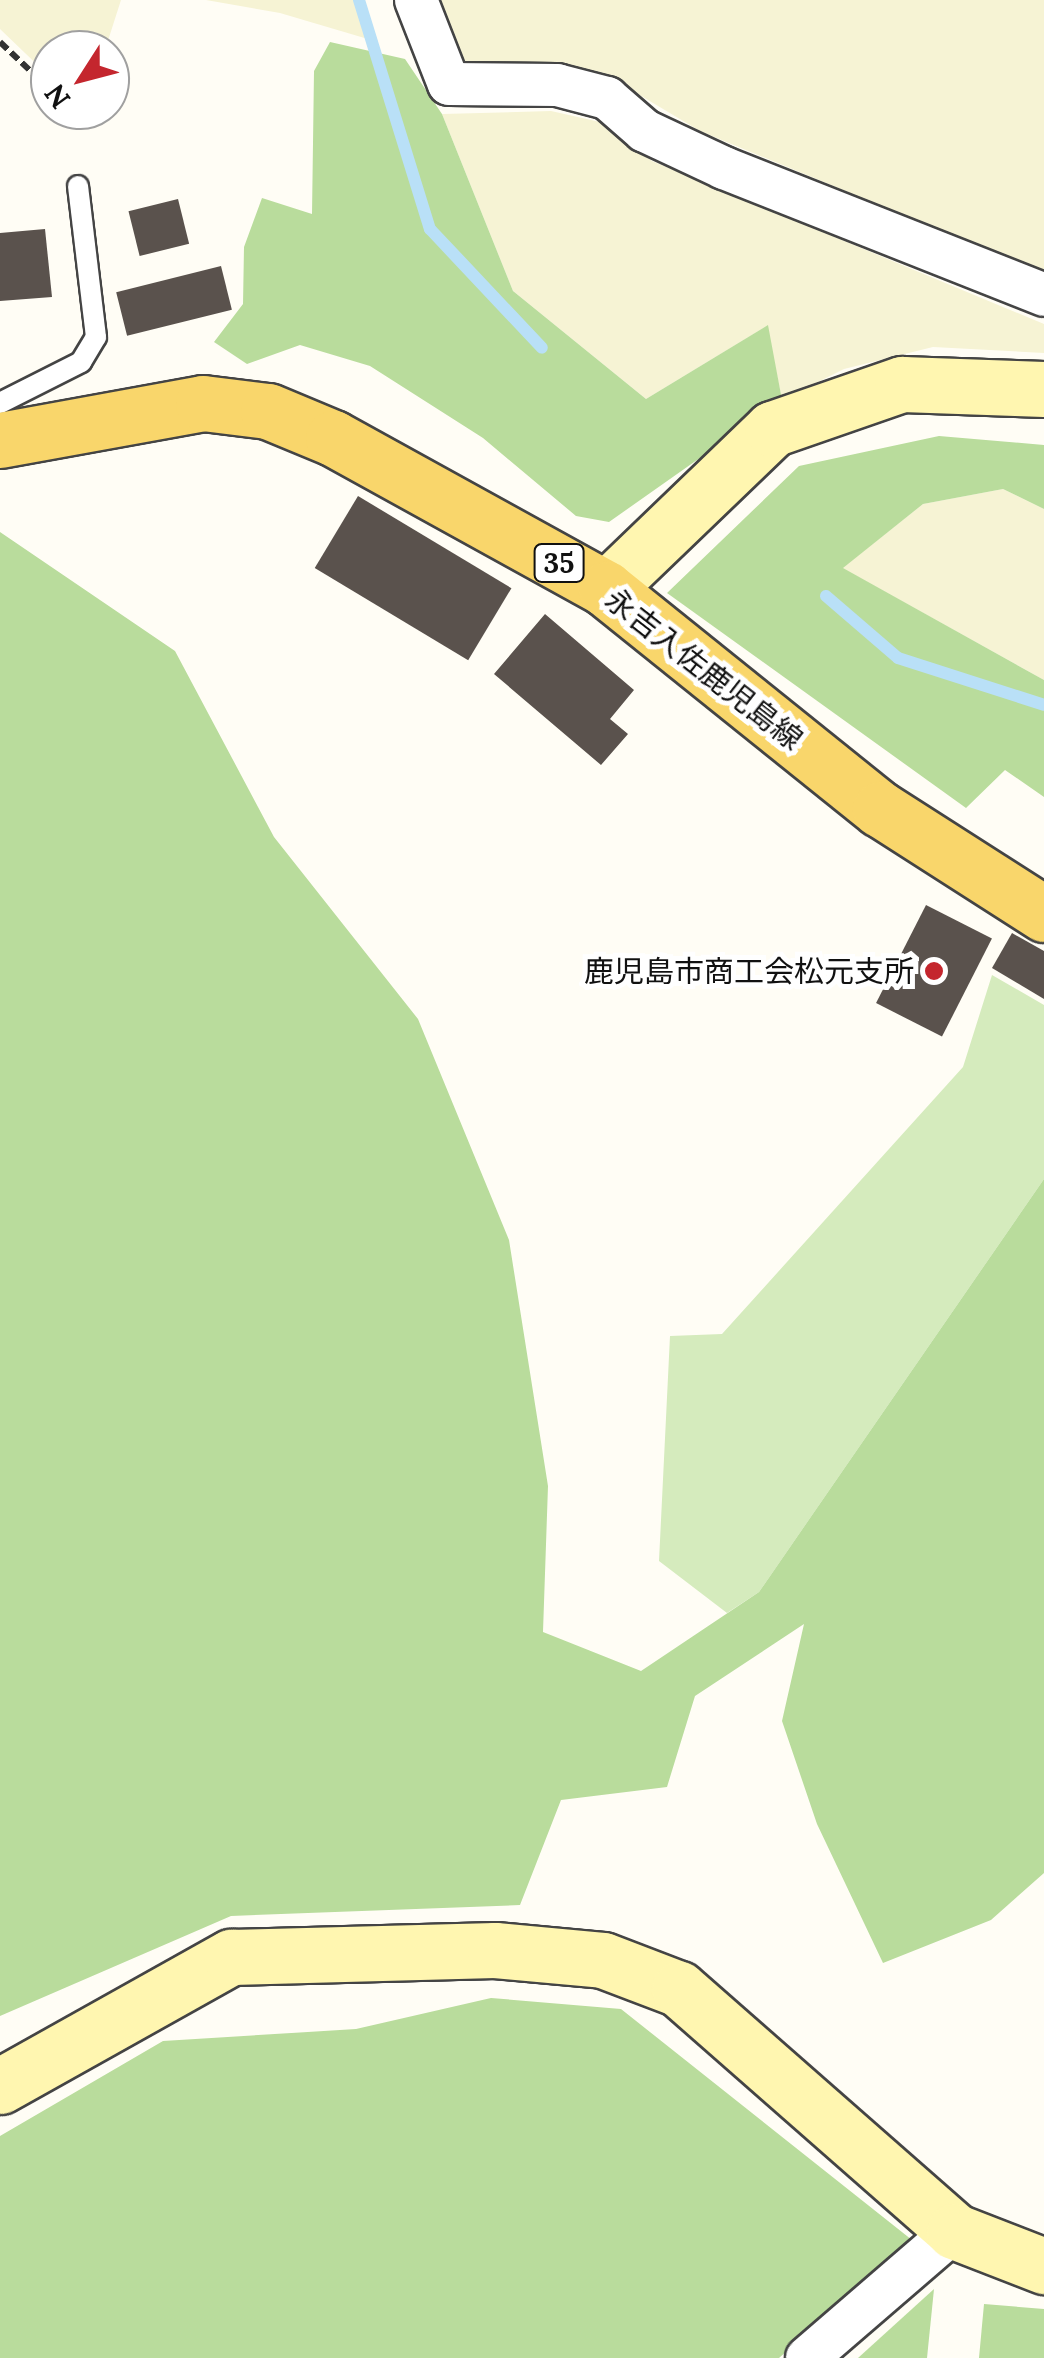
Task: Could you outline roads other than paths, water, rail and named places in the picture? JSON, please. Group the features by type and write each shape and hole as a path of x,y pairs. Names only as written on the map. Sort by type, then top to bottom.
{"main road":[{"name":"永吉入佐鹿児島線","path":"0,440 203,403 268,412 334,438 606,589 880,809 1044,914"}],"street":[{"path":"416,0 449,84 557,85 607,98 645,131 724,168 1044,294"},
{"path":"606,589 772,429 902,384 1044,388"},
{"path":"0,2086 232,1957 496,1950 603,1960 679,1990 954,2231 1044,2266"},
{"path":"807,2358 954,2231"}],"lane":[{"path":"0,403 81,362 96,337 78,186"}],"waterway":[{"path":"359,0 430,229 542,348"},
{"path":"826,596 898,658 1044,705"}],"place":[{"name":"鹿児島市商工会松元支所","path":"934,971"}]}
